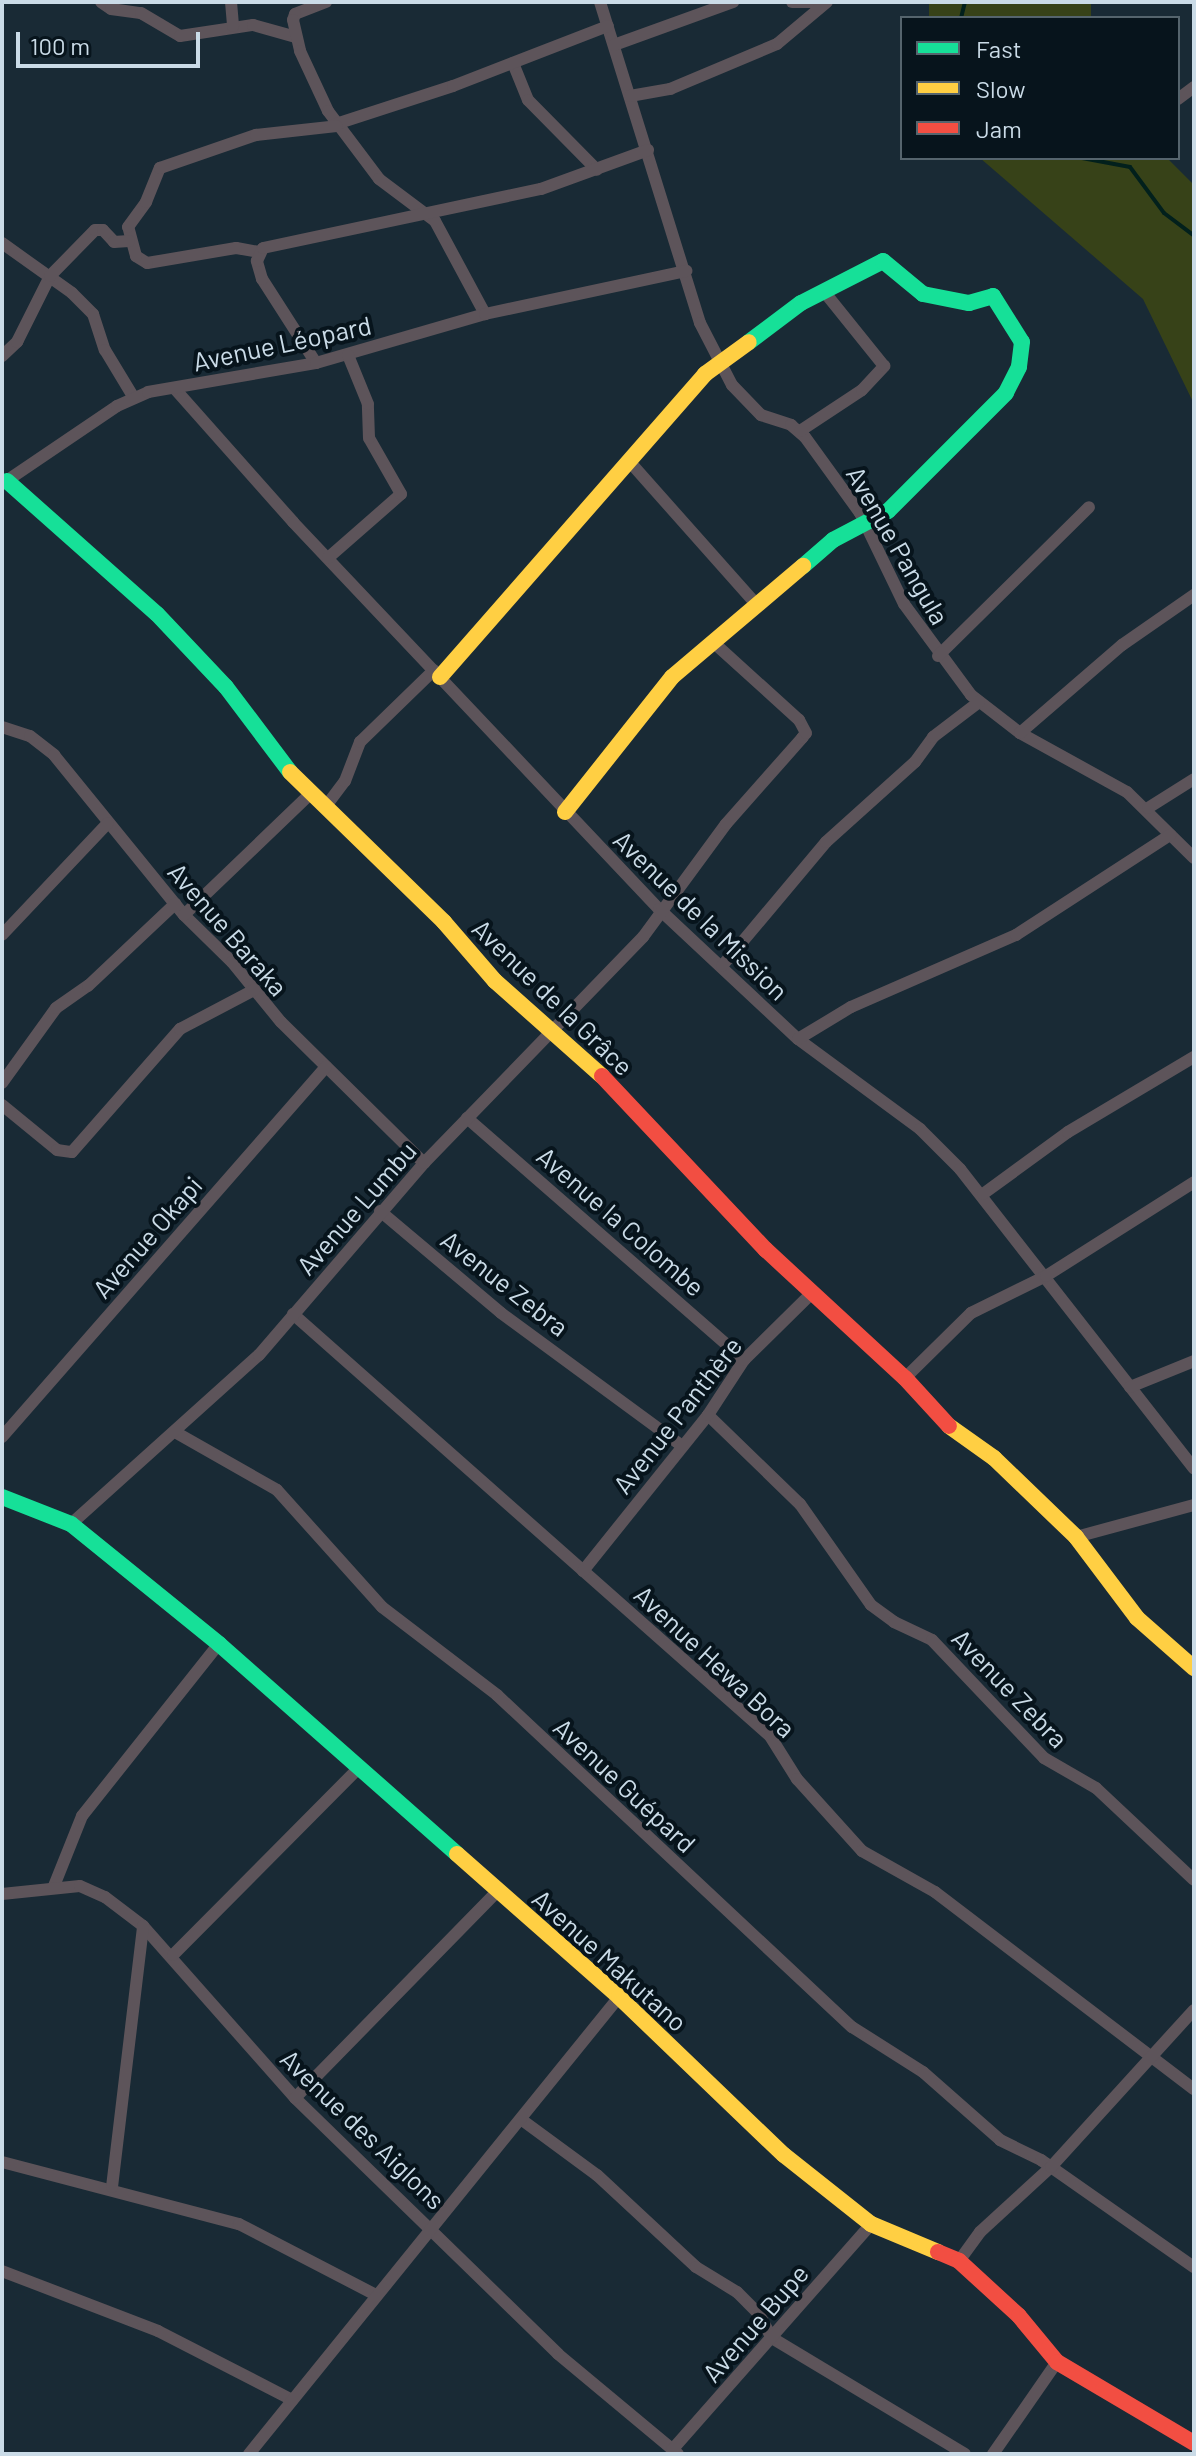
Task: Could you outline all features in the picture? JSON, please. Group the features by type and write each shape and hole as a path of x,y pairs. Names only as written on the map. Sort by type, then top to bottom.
{"street":[{"path":"101,2 111,9 148,17 189,37 233,26 263,26 296,37"},
{"path":"148,17 149,2"},
{"path":"231,2 233,26"},
{"path":"326,2 301,6 295,14 296,37 336,125 379,179 428,214 448,239 485,314"},
{"path":"600,2 700,323 718,361 757,412 800,431 862,390 884,366 823,290"},
{"path":"614,45 733,2"},
{"path":"792,2 812,2"},
{"path":"630,96 670,89 777,44 827,2"},
{"path":"608,26 336,125 256,135 160,168 146,202 128,227 129,241 136,256 153,263 236,248 259,252 280,243 541,189 648,150"},
{"path":"513,63 528,100 597,170"},
{"path":"2,356 17,342 50,276 97,228 114,242 129,241"},
{"path":"2,243 50,276 93,314 105,350 134,398"},
{"path":"259,252 262,279 316,363"},
{"path":"326,806 345,781 360,742 437,674 718,361 823,290 883,261 923,294 969,303 993,296 1022,342 1016,376 999,400 894,505 866,525 833,540 668,682 565,812"},
{"name":"Avenue Léopard","path":"5,482 134,398 211,378 316,363 485,314 686,271"},
{"path":"328,558 401,494 369,438 368,404 348,355"},
{"name":"Avenue de la Mission","path":"175,389 328,558 659,909 798,1039 920,1129 983,1194 1194,1469"},
{"name":"Avenue Pangula","path":"800,431 866,525 892,582 938,656 979,702 1020,733 1103,776 1148,808 1194,858"},
{"path":"629,461 756,604"},
{"name":"Avenue de la Grâce","path":"5,482 157,614 226,687 311,793 444,922 495,981 551,1031 813,1292 905,1378 939,1419 994,1458 1076,1537 1137,1618 1194,1668"},
{"path":"938,656 1089,507"},
{"path":"1020,733 1122,645 1194,595"},
{"name":"Avenue Lumbu","path":"71,1524 259,1355 424,1163 643,937 659,909 806,733 799,720 714,643"},
{"path":"722,966 826,842 915,762 933,737 979,702"},
{"name":"Avenue Baraka","path":"2,727 43,745 184,915 326,1067 424,1163"},
{"path":"1148,808 1194,779"},
{"path":"184,915 311,793"},
{"path":"2,935 108,823"},
{"path":"798,1039 863,1001 1016,935 1170,835"},
{"path":"2,1083 56,1008 88,986 175,904"},
{"path":"2,1105 57,1150 72,1152 180,1029 254,990"},
{"path":"983,1194 1068,1132 1194,1057"},
{"name":"Avenue Okapi","path":"2,1437 326,1067"},
{"name":"Avenue la Colombe","path":"467,1118 744,1360"},
{"path":"905,1378 971,1313 1046,1276 1194,1182"},
{"name":"Avenue Zebra","path":"380,1211 501,1313 682,1446"},
{"name":"Avenue Panthère","path":"583,1571 708,1415 744,1360 813,1292"},
{"name":"Avenue Hewa Bora","path":"293,1314 778,1744 797,1779 862,1851 935,1892 1149,2058 1194,2089"},
{"path":"1130,1387 1194,1361"},
{"name":"Avenue Zebra","path":"708,1415 800,1504 871,1605 932,1640 1044,1758 1096,1788 1194,1880"},
{"name":"Avenue Guépard","path":"175,1432 269,1482 382,1607 509,1706 791,1974 852,2027 923,2072 1000,2140 1051,2167 1194,2267"},
{"name":"Avenue Makutano","path":"2,1497 71,1524 219,1644 619,1997 784,2155 871,2224 959,2261 1019,2316 1057,2362 1123,2406 1194,2443"},
{"path":"1076,1537 1194,1505"},
{"path":"54,1886 82,1816 219,1644"},
{"path":"173,1955 360,1767"},
{"name":"Avenue des Aiglons","path":"2,1894 54,1886 92,1890 143,1926 173,1955 295,2098 432,2226 558,2354 675,2452"},
{"path":"295,2098 498,1891"},
{"path":"112,2187 143,1926"},
{"path":"249,2454 619,1997"},
{"path":"959,2261 980,2232 1051,2167 1194,2010"},
{"path":"522,2120 597,2175 696,2267 737,2292 759,2314 772,2338 965,2454"},
{"path":"2,2162 112,2187 239,2224 376,2295"},
{"name":"Avenue Bupe","path":"675,2452 871,2224"},
{"path":"2,2271 158,2331 292,2400"},
{"path":"993,2454 1057,2362"}],"green space":[{"path":"929,2 1091,2 1091,16 929,16"},
{"path":"982,160 1169,160 1194,185 1194,404 1143,299"}],"waterway":[{"path":"962,16 965,2"},
{"path":"1093,160 1130,167 1164,213 1194,236"}],"traffic: fast":[{"path":"749,342 801,303 883,261 923,294 969,303 993,296 1022,342 1019,367 1006,393 888,511 833,540 803,566"},
{"path":"7,481 157,614 226,687 290,772"},
{"path":"2,1497 71,1524 219,1644 457,1854"}],"traffic: slow":[{"path":"440,677 705,374 749,342"},
{"path":"565,812 672,677 803,566"},
{"path":"290,772 444,922 495,981 602,1076"},
{"path":"949,1426 994,1458 1076,1537 1137,1618 1194,1668"},
{"path":"457,1854 619,1997 784,2155 871,2224 938,2252"}],"traffic: jam":[{"path":"602,1076 765,1249 905,1378 949,1426"},
{"path":"938,2252 959,2261 1019,2316 1057,2362 1194,2443"}]}
